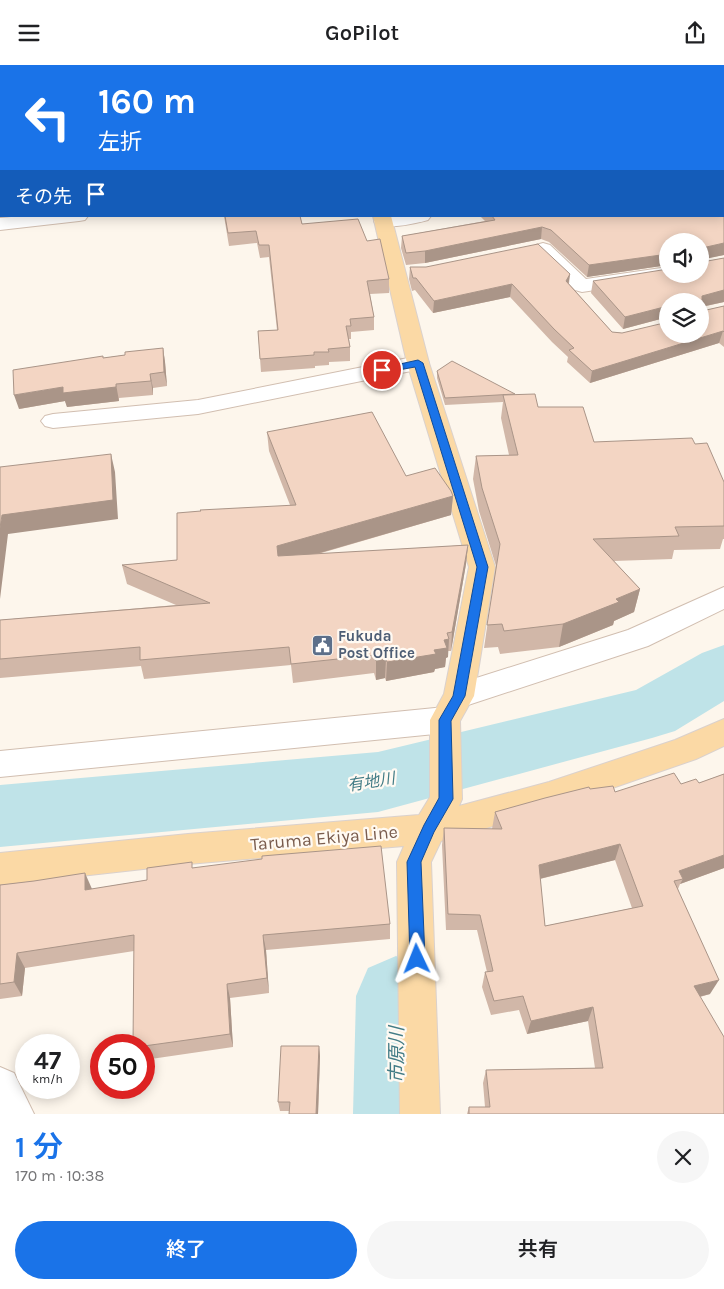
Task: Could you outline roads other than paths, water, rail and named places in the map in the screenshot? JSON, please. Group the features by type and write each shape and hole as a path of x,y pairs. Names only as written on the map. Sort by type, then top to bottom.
{"main road":[{"path":"382,218 406,272 418,363 482,567 452,708 446,799 429,829 414,862 420,1114"},
{"name":"Taruma Ekiya Line","path":"0,869 188,849 429,829 549,796 685,750 724,731"}],"street":[{"path":"0,224 69,217"},
{"path":"382,218 402,217"},
{"path":"521,251 541,247 585,296 659,275"},
{"path":"53,421 198,407 418,363"},
{"path":"0,764 452,708 638,638 724,597"},
{"path":"0,1087 14,1114"}],"waterway":[{"name":"有地川","path":"0,816 378,782 652,712 724,670"},
{"name":"市原川","path":"396,996 396,1114"}],"place":[{"name":"Fukuda Post Office","path":"322,645"}]}
